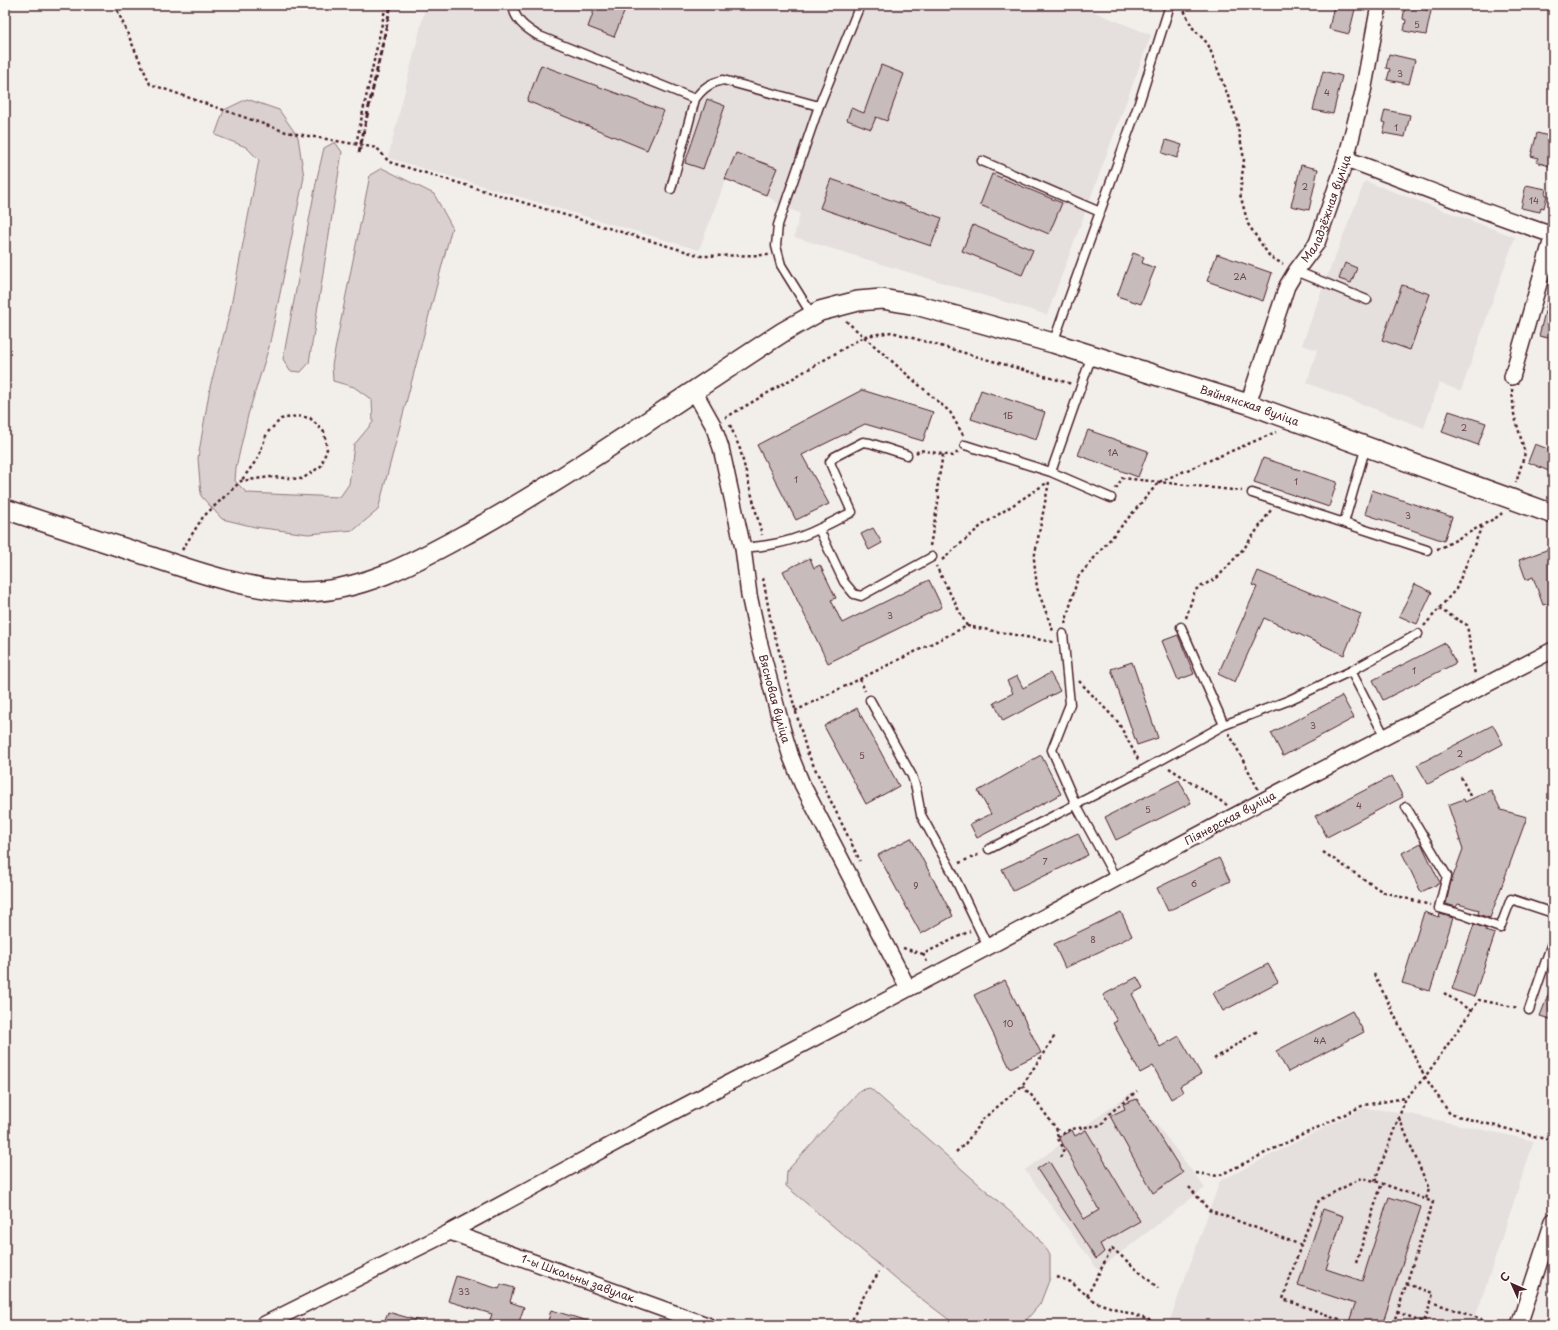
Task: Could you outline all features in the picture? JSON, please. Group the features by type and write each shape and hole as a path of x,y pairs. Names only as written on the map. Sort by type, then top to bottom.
{"street":[{"name":"Маладзёжная вуліца","path":"1248,404 1287,286 1296,271 1317,243 1346,159 1363,92 1379,5"},
{"path":"1346,159 1501,218 1553,235 1512,377"},
{"name":"Вяйнянская вуліца","path":"5,509 173,564 237,582 298,592 337,590 357,584 411,563 526,500 564,477 812,315 830,308 858,301 882,299 903,302 1053,343 1248,404 1553,514"},
{"name":"Вясновая вуліца","path":"694,391 713,425 725,462 743,548 745,572 759,641 791,757 802,784 908,988"},
{"name":"Піянерская вуліца","path":"263,1325 450,1232 650,1124 1116,880 1264,800 1553,650"},
{"path":"1519,1325 1553,1221"},
{"name":"1-ы Школьны завулак","path":"450,1232 707,1325"}],"lane":[{"path":"513,5 516,17 537,35 695,99"},
{"path":"812,315 787,276 778,255 776,246 778,225 819,106 860,5"},
{"path":"1053,343 1139,103 1170,5"},
{"path":"670,189 695,99 702,89 712,83 723,80 819,106"},
{"path":"982,161 1100,212"},
{"path":"1296,271 1367,300"},
{"path":"1051,472 1092,355"},
{"path":"743,548 796,538 819,529 852,512 830,462 834,457 862,442 870,443 909,456"},
{"path":"968,446 1051,472 1111,498"},
{"path":"1344,523 1366,446"},
{"path":"1252,493 1427,550"},
{"path":"819,529 844,582 854,594 861,596 932,557"},
{"path":"1181,627 1224,725"},
{"path":"1063,634 1070,704 1052,750 1076,805 1116,880"},
{"path":"990,849 1143,770 1224,725 1273,708 1350,671 1418,634"},
{"path":"1350,671 1385,737"},
{"path":"870,700 912,776 921,815 950,868 988,947"},
{"path":"1406,807 1447,876 1439,908 1500,928 1511,899 1553,912"},
{"path":"1529,1010 1553,940"}],"path":[{"path":"115,5 150,84 286,132 377,148 388,162 702,256 778,255"},
{"path":"356,144 386,5"},
{"path":"1178,5 1184,10 1192,28 1208,44 1236,117 1244,159 1240,194 1248,224 1270,257 1296,271"},
{"path":"830,308 950,412 968,446 953,456 920,450 909,456"},
{"path":"713,425 864,336 892,332 1082,386"},
{"path":"1427,550 1441,548 1499,516 1511,498 1525,452 1514,414 1512,377"},
{"path":"173,564 203,517 241,481 258,458 267,433 281,419 297,416 310,418 324,432 327,449 321,466 302,479 270,477 241,481"},
{"path":"726,417 740,449 764,545"},
{"path":"1063,634 1078,577 1159,482 1299,422"},
{"path":"942,454 937,489 938,497 930,544 932,557 936,566 967,626"},
{"path":"936,566 981,526 1044,484 1051,472"},
{"path":"1051,472 1034,559 1037,588 1052,630 1064,643"},
{"path":"1111,498 1122,478 1252,493"},
{"path":"1181,627 1186,619 1195,590 1218,577 1245,547 1277,501"},
{"path":"1418,634 1456,589 1482,525"},
{"path":"762,576 771,622 807,752 861,864"},
{"path":"1438,609 1467,625 1477,690"},
{"path":"780,720 967,626 1064,643"},
{"path":"1066,668 1118,722 1143,770"},
{"path":"1224,725 1264,800"},
{"path":"1158,762 1240,813"},
{"path":"1461,777 1471,798"},
{"path":"950,868 990,849"},
{"path":"1323,852 1383,892 1439,908"},
{"path":"902,948 923,954 978,927"},
{"path":"1374,974 1425,1078 1450,1114 1553,1141"},
{"path":"1444,993 1471,1011"},
{"path":"1375,1181 1406,1098 1425,1078 1479,1000 1529,1010"},
{"path":"1214,1059 1260,1030"},
{"path":"956,1152 965,1144 983,1119 1022,1086 1056,1034"},
{"path":"1022,1086 1058,1131 1057,1137 1064,1149 1060,1158"},
{"path":"1057,1137 1071,1129 1102,1125 1108,1114 1137,1091"},
{"path":"1196,1173 1218,1176 1364,1105 1406,1098"},
{"path":"1398,1117 1429,1189 1426,1199"},
{"path":"1337,1325 1339,1319 1283,1299 1301,1245 1319,1200 1362,1178 1382,1183 1433,1202 1393,1325"},
{"path":"1356,1263 1382,1183"},
{"path":"1189,1186 1209,1210 1301,1245"},
{"path":"1087,1296 1112,1248 1158,1288"},
{"path":"850,1325 859,1304 879,1272"},
{"path":"1057,1277 1071,1282 1095,1302 1158,1323"},
{"path":"1397,1312 1424,1322 1431,1302 1433,1293 1406,1284"},
{"path":"1431,1302 1500,1325"}],"shaded area":[{"path":"426,5 1077,5 1151,35 1047,315 794,237 800,213 783,207 766,195 726,179 699,250 388,158"},
{"path":"247,99 279,110 298,137 304,177 269,347 248,415 236,468 235,481 247,493 340,497 349,484 354,445 373,422 372,400 354,387 333,381 332,365 370,175 382,168 434,194 452,227 378,510 354,530 308,534 255,527 222,519 201,496 198,458 210,387 230,311 259,160 246,147 215,135 224,110"},
{"path":"335,142 342,152 309,363 301,372 290,371 283,359 317,178 324,148"},
{"path":"1365,181 1515,237 1461,391 1439,383 1424,428 1307,383 1317,350 1302,345 1324,284"},
{"path":"870,1088 1033,1232 1050,1254 1050,1278 1040,1304 1022,1325 958,1325 952,1322 898,1281 786,1186 787,1171 860,1090"},
{"path":"1132,1092 1205,1188 1098,1270 1025,1170"},
{"path":"1363,1108 1400,1112 1534,1141 1473,1325 1168,1325 1220,1181"}],"building":[{"path":"596,5 627,5 614,37 588,27"},
{"path":"1334,5 1356,5 1349,34 1329,29"},
{"path":"1405,6 1431,11 1426,35 1404,31 1406,20 1403,19"},
{"path":"1389,54 1415,60 1409,84 1387,80 1390,69 1386,68"},
{"path":"541,65 664,111 647,150 527,101"},
{"path":"881,65 904,74 887,121 876,117 871,129 847,120 851,108 864,113"},
{"path":"1323,71 1342,76 1333,114 1313,110"},
{"path":"707,99 725,106 703,169 685,163"},
{"path":"1385,110 1410,115 1405,137 1383,133 1386,123 1382,122"},
{"path":"1537,133 1553,137 1553,167 1536,162 1538,158 1531,156"},
{"path":"1166,140 1182,145 1177,158 1162,153"},
{"path":"736,153 777,168 766,195 725,179"},
{"path":"1301,165 1318,169 1309,210 1291,206"},
{"path":"992,174 1062,203 1049,234 980,205"},
{"path":"831,179 942,218 931,246 820,208"},
{"path":"1526,185 1546,189 1545,194 1547,195 1544,208 1541,207 1540,212 1521,208"},
{"path":"973,225 1033,250 1022,275 962,251"},
{"path":"1133,253 1144,257 1142,263 1155,268 1141,304 1117,296"},
{"path":"1217,254 1272,273 1263,301 1207,281"},
{"path":"1345,263 1357,268 1351,283 1339,279"},
{"path":"1402,285 1430,294 1410,350 1382,340"},
{"path":"1549,295 1553,296 1553,339 1539,336"},
{"path":"862,390 933,412 923,441 865,424 802,455 829,504 796,520 757,445"},
{"path":"981,390 1045,412 1036,440 971,419"},
{"path":"1449,411 1486,423 1478,445 1442,432"},
{"path":"1088,430 1148,451 1138,477 1078,455"},
{"path":"1535,444 1553,451 1553,473 1528,462"},
{"path":"1263,458 1337,482 1329,507 1254,482"},
{"path":"1372,490 1452,517 1444,541 1365,514"},
{"path":"873,528 882,543 869,550 861,534"},
{"path":"1549,549 1553,559 1553,602 1543,605 1533,577 1526,580 1519,560"},
{"path":"810,558 814,568 820,565 836,598 831,600 842,623 929,580 942,607 828,663 783,571"},
{"path":"1258,571 1361,614 1344,655 1264,618 1235,682 1218,674 1257,587 1252,585"},
{"path":"1415,584 1432,592 1417,624 1399,616"},
{"path":"1178,635 1194,674 1178,680 1162,641"},
{"path":"1445,643 1456,663 1383,700 1373,680"},
{"path":"1132,662 1158,738 1137,745 1111,669"},
{"path":"1050,673 1060,691 1003,721 994,703 1013,693 1007,681 1017,676 1023,688"},
{"path":"1342,696 1354,718 1283,756 1271,733"},
{"path":"857,708 899,786 866,804 824,726"},
{"path":"1493,725 1503,744 1428,784 1417,765"},
{"path":"1041,755 1061,794 977,838 970,824 991,814 978,791"},
{"path":"1392,776 1403,797 1327,837 1315,816"},
{"path":"1179,780 1191,803 1116,840 1105,817"},
{"path":"1491,790 1501,810 1527,817 1490,918 1478,914 1479,910 1458,904 1456,907 1446,904 1450,885 1463,849 1448,805 1464,799 1465,802"},
{"path":"1078,833 1088,855 1013,891 1002,869"},
{"path":"911,838 953,916 921,934 878,855"},
{"path":"1421,843 1440,883 1421,892 1402,853"},
{"path":"1219,858 1230,881 1168,911 1157,888"},
{"path":"1121,912 1132,936 1065,968 1054,944"},
{"path":"1424,912 1439,917 1440,914 1453,918 1430,991 1402,983"},
{"path":"1474,924 1486,929 1485,931 1495,934 1474,997 1452,989"},
{"path":"1268,964 1278,982 1223,1011 1213,993"},
{"path":"1137,977 1143,988 1132,994 1160,1047 1179,1036 1201,1074 1180,1086 1183,1092 1171,1099 1153,1066 1140,1073 1113,1023 1117,1021 1103,995"},
{"path":"1005,980 1041,1053 1010,1068 974,995"},
{"path":"1553,985 1553,1020 1540,1016"},
{"path":"1352,1011 1364,1032 1288,1072 1276,1051"},
{"path":"1137,1099 1183,1173 1153,1193 1110,1116 1125,1109 1123,1104"},
{"path":"1072,1130 1075,1136 1086,1130 1140,1221 1100,1244 1104,1252 1096,1259 1037,1169 1049,1161 1084,1219 1099,1210 1059,1137"},
{"path":"1389,1197 1421,1207 1382,1325 1348,1325 1355,1304 1298,1285 1323,1209 1343,1216 1326,1269 1362,1281"},
{"path":"456,1276 499,1289 501,1284 514,1288 510,1302 524,1307 518,1325 488,1325 492,1314 448,1301"},
{"path":"551,1310 591,1322 590,1325 547,1325"},
{"path":"388,1312 423,1322 422,1325 383,1325"}],"railway":[{"path":"359,153 391,5"}]}
